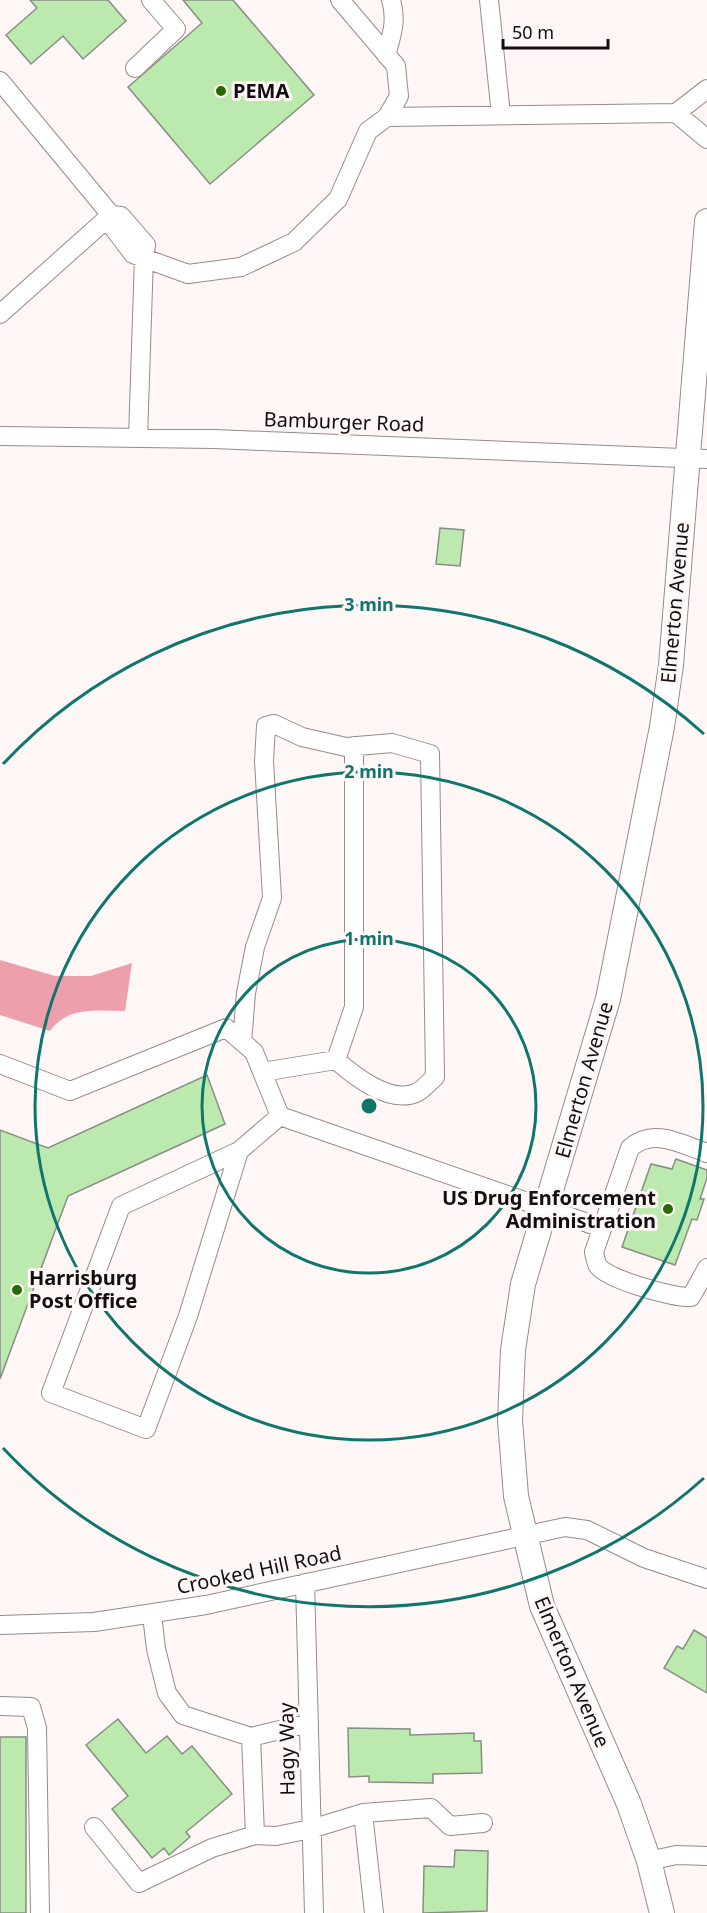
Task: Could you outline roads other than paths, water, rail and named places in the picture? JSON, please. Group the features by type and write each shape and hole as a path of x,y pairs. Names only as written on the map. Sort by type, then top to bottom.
{"main road":[{"name":"Elmerton Avenue","path":"662,1913 649,1861 617,1775 555,1641 542,1606 523,1535 512,1461 511,1385 523,1284 608,999 662,727 697,460 707,221"}],"street":[{"path":"135,69 176,29 151,0"},
{"path":"0,81 111,215 112,226 133,254 188,273 241,267 294,242 338,199 368,131 387,117 399,96 396,66 340,0"},
{"path":"386,55 394,29 395,13 391,0"},
{"path":"489,0 501,115"},
{"path":"387,117 676,113 707,89"},
{"path":"676,113 707,139"},
{"path":"0,314 111,215"},
{"path":"138,438 144,257"},
{"name":"Bamburger Road","path":"0,436 138,438 697,460"},
{"path":"242,1042 246,993 252,959 272,898 264,761 266,726 274,724 302,737 354,746 392,743 430,754 435,1077 418,1092 404,1096 357,1078 336,1060 262,1072"},
{"path":"336,1060 354,1007 354,746"},
{"path":"0,1064 70,1092 226,1028 254,1052 280,1116 602,1228"},
{"path":"239,1151 188,1316 146,1429 51,1393 122,1206 239,1151 280,1116"},
{"path":"707,1153 658,1137 640,1139 630,1148 594,1252 598,1266 608,1274 679,1298 691,1297 707,1269"},
{"name":"Crooked Hill Road","path":"0,1625 94,1622 152,1614 523,1535 576,1527 644,1558 707,1579"},
{"name":"Hagy Way","path":"305,1583 311,1912"},
{"path":"152,1614 156,1649 167,1694 183,1715 251,1737 309,1723"},
{"path":"0,1706 32,1707 37,1728 40,1913"},
{"path":"251,1737 255,1835"},
{"path":"94,1827 139,1883 212,1848 255,1835 276,1836 363,1813 431,1808 450,1826 483,1823"},
{"path":"363,1813 374,1913"},
{"path":"649,1861 676,1855 707,1856"}],"place":[{"name":"PEMA","path":"221,91"},
{"name":"US Drug Enforcement Administration","path":"668,1209"},
{"name":"Harrisburg Post Office","path":"17,1290"}]}
